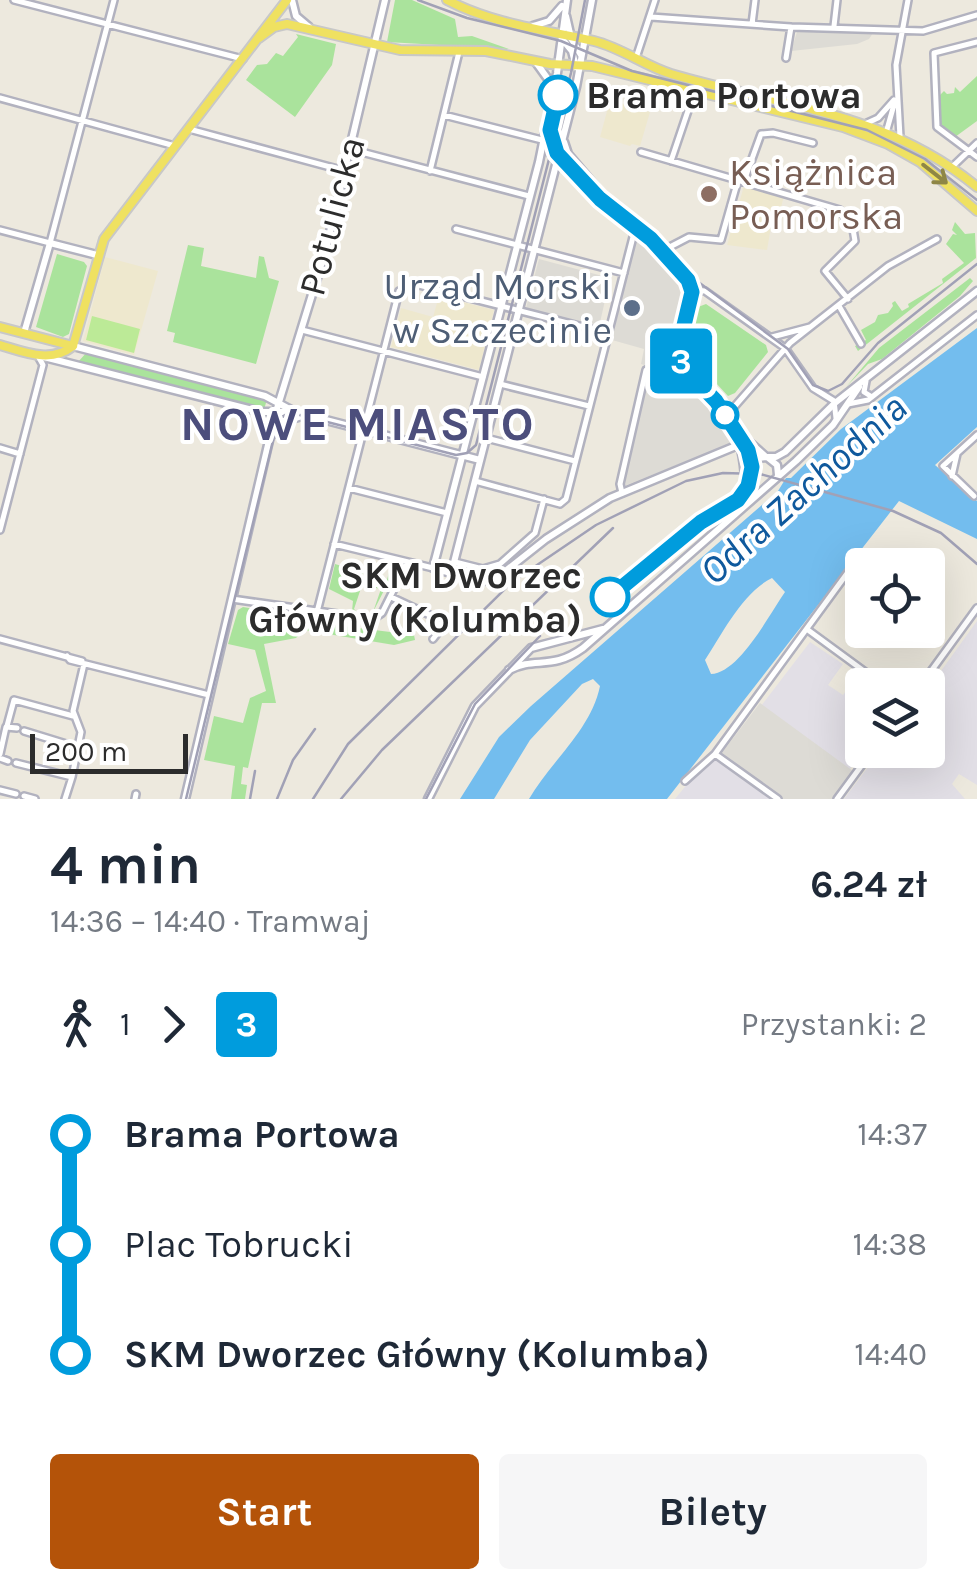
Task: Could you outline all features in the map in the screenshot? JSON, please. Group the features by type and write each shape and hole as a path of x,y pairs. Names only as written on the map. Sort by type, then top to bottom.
{"main road":[{"path":"0,345 38,356 60,354 73,346 97,255 108,233 289,0"},
{"path":"447,0 476,13 562,35 592,66 843,127 888,144 930,170 977,211"},
{"path":"259,38 283,24 400,50 486,51 559,64 581,53 622,51 674,74 886,130 977,187"},
{"path":"0,327 73,346"}],"street":[{"path":"14,0 243,59"},
{"path":"24,334 114,0"},
{"path":"289,0 299,20 321,32"},
{"name":"Potulicka","path":"185,799 277,408 326,250 384,0"},
{"path":"452,574 576,88 592,0"},
{"path":"636,58 655,0"},
{"path":"752,24 755,0"},
{"path":"834,26 837,0"},
{"path":"900,136 896,62 908,0"},
{"path":"527,26 550,20 566,2"},
{"path":"433,568 529,196 537,139 546,119 559,64 566,2"},
{"path":"590,13 592,32 622,51"},
{"path":"651,17 928,30 977,15"},
{"path":"786,58 791,26"},
{"path":"562,35 581,53"},
{"path":"977,42 934,52 937,127 977,156"},
{"path":"430,171 459,51"},
{"path":"535,61 553,87"},
{"path":"576,88 592,66"},
{"path":"671,161 695,90"},
{"path":"0,98 175,146"},
{"path":"866,123 878,118 896,98"},
{"path":"888,144 886,130 896,98"},
{"path":"444,115 537,139"},
{"path":"546,119 546,144 556,162 639,228 686,274 693,290 681,356 738,432 777,465 777,476"},
{"path":"189,129 345,171"},
{"path":"664,250 690,237 721,240 761,134 812,142"},
{"path":"564,135 567,152 614,208"},
{"path":"952,168 977,144"},
{"path":"350,150 529,196"},
{"path":"641,152 825,204 844,213 855,241 824,272 848,299"},
{"path":"550,188 562,178 579,183"},
{"path":"474,481 560,504 567,497 633,236 639,228"},
{"path":"456,229 624,273"},
{"path":"0,230 97,255"},
{"path":"725,413 785,348 888,266 937,239"},
{"path":"411,283 608,333"},
{"path":"693,290 705,292 785,348 814,389 836,403 833,425"},
{"path":"746,468 755,458 778,457 785,452 836,403 977,291"},
{"path":"317,612 399,292"},
{"path":"839,306 861,344"},
{"path":"846,406 874,396 977,315"},
{"path":"770,337 812,326"},
{"path":"301,330 483,377"},
{"path":"73,346 264,396 277,408"},
{"path":"38,356 261,412 277,408 480,460"},
{"path":"0,530 43,365 38,356"},
{"path":"621,489 648,367 681,356"},
{"path":"43,365 54,360"},
{"path":"499,384 589,406"},
{"path":"862,384 865,394 874,396"},
{"path":"826,396 862,384"},
{"path":"509,670 520,665 560,662 581,650 833,425 862,384"},
{"path":"264,396 284,386"},
{"path":"261,412 270,422 270,438"},
{"path":"270,438 288,419 314,417"},
{"path":"719,530 734,513 745,482 738,432"},
{"path":"974,496 952,476 957,452 977,435"},
{"path":"486,438 575,462"},
{"path":"334,544 480,581 494,580 621,489 748,441"},
{"path":"0,448 20,454"},
{"path":"745,482 750,490 764,490"},
{"path":"348,488 448,513"},
{"path":"454,562 484,570 500,564 535,533 544,500"},
{"path":"232,599 373,619 382,613 407,563"},
{"path":"685,781 715,754 845,576"},
{"path":"391,597 437,620 440,630 433,639"},
{"path":"933,668 977,608"},
{"path":"428,799 475,706 531,648 605,629"},
{"path":"808,630 861,668"},
{"path":"0,639 209,696"},
{"path":"65,799 80,732 74,716 84,664"},
{"path":"72,778 0,756 14,700 74,716"},
{"path":"7,726 76,746"},
{"path":"715,754 778,799"},
{"path":"837,799 860,768"},
{"path":"0,790 35,799"}],"shaded area":[{"path":"797,32 873,33 857,44 791,51"},
{"path":"617,102 650,112 640,146 600,137 609,104"},
{"path":"744,186 784,196 780,211 774,210 767,250 727,245"},
{"path":"640,236 678,274 688,295 674,353 644,365 644,349 612,340 636,238"},
{"path":"105,257 158,271 134,355 83,341"},
{"path":"539,259 610,278 599,327 526,308"},
{"path":"439,296 494,310 479,370 391,347 401,308 433,317"},
{"path":"675,364 712,402 732,436 732,443 624,486 648,373"},
{"path":"977,621 977,785 959,774 952,784 965,799 844,799 867,768 945,768 943,668"},
{"path":"810,642 843,664 828,685 843,695 845,692 845,768 851,768 828,799 725,753"},
{"path":"760,703 853,771 832,799 782,799 721,754"},
{"path":"710,756 770,799 675,799"}],"green space":[{"path":"395,0 412,0 455,19 458,37 472,36 509,49 387,42"},
{"path":"296,34 336,44 332,65 295,117 246,80 257,65 267,64 276,53 283,56 298,37"},
{"path":"977,76 977,121 955,137 939,126 939,96 944,91 954,93 955,87 960,92"},
{"path":"955,222 965,234 975,233 976,258 858,351 855,346 866,340 861,330 875,322 878,315 888,313 892,303 895,301 902,311 964,263 946,244 953,234 957,235 952,230"},
{"path":"188,245 204,248 201,266 256,278 259,256 264,257 269,278 279,281 256,364 173,342 175,333 167,331"},
{"path":"57,254 87,266 69,334 63,337 36,327"},
{"path":"970,278 973,281 960,296 882,359 868,364 846,387 879,348"},
{"path":"706,304 766,345 768,352 735,393 728,396 690,355 698,307"},
{"path":"92,316 140,329 134,353 86,340"},
{"path":"87,352 267,399 264,410 78,362"},
{"path":"347,559 351,560 350,568 363,571 361,582 385,588 391,564 397,565 373,612 381,589 362,585 354,609 357,612 352,611 353,601 329,589 335,564 345,567"},
{"path":"255,609 257,636 295,629 303,621 414,635 415,640 394,645 304,630 296,638 264,644 276,703 262,703 248,768 243,767 241,784 247,785 245,799 231,799 235,766 204,760 214,716 243,723 250,698 266,691 255,650 228,644 238,610"}],"water":[{"name":"Odra Zachodnia","path":"977,328 977,427 935,465 977,501 977,539 899,501 862,548 845,548 845,570 667,799 529,799 588,717 600,686 593,679 582,684 530,740 494,799 460,799 499,737 778,491 786,478 791,478 841,429","holes":["772,578 785,592 732,664 711,674 705,660 734,614 761,584"]}],"tram line":[{"path":"418,0 467,18 561,41 632,71 867,130 925,159 977,200"},
{"path":"186,799 278,420 296,414 456,455 467,453 476,445 571,73 585,0"},
{"name":"3","path":"558,95 550,130 557,153 600,199 651,239 688,280 692,292 678,348 682,364 716,401 748,450 752,467 746,492 738,500 701,522 610,597"},
{"path":"553,134 559,152 593,188 651,236 689,276 694,293 682,342 683,359 717,398 753,453"},
{"path":"689,275 788,349 813,385 828,391 842,384 878,343 977,264"},
{"path":"426,799 475,704 540,636"}],"railway":[{"path":"313,799 348,744 512,582 596,525 686,481 723,473 760,474 893,511 941,533 977,564"},
{"path":"341,799 382,750 613,528"},
{"path":"277,799 293,760 315,729"},
{"path":"250,799 255,771"}],"place":[{"name":"Brama Portowa","path":"558,95"},
{"name":"Książnica Pomorska","path":"709,194"},
{"name":"Urząd Morski w Szczecinie","path":"632,308"},
{"name":"SKM Dworzec Główny (Kolumba)","path":"610,597"}],"district":[{"name":"NOWE MIASTO","path":"358,424"}]}
